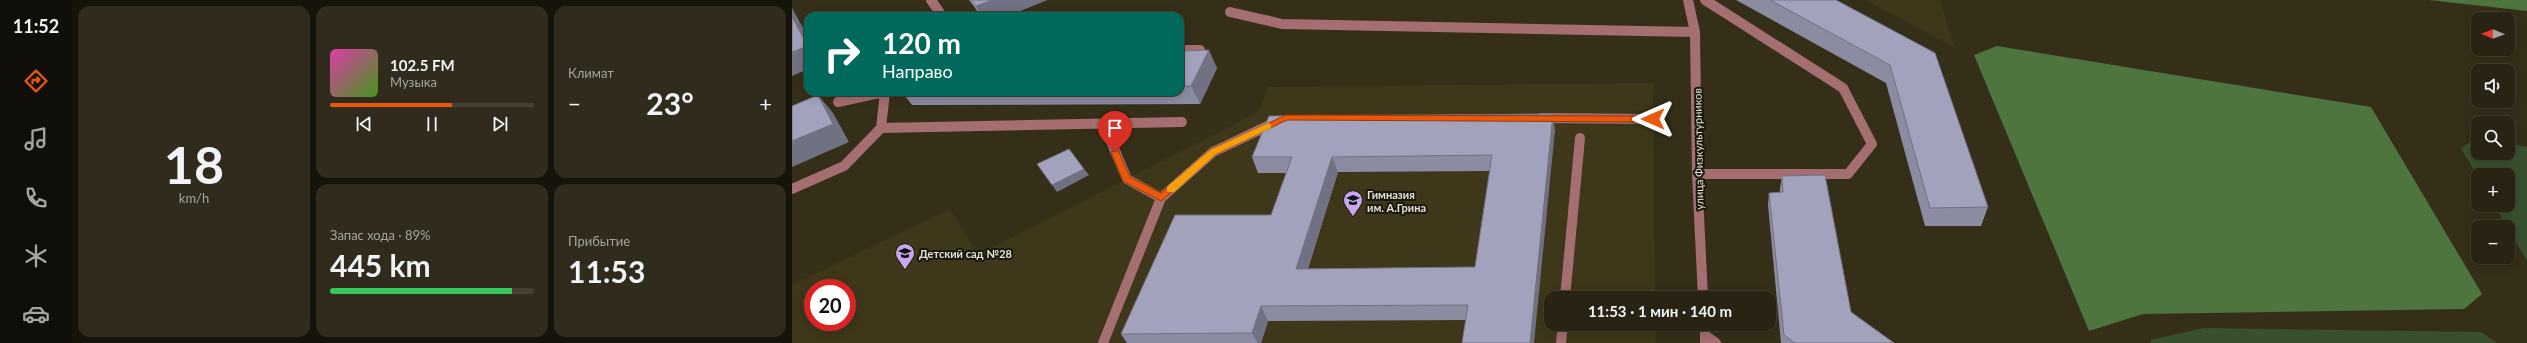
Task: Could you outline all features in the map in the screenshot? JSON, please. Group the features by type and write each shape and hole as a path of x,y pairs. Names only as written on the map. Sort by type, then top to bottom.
{"street":[{"path":"931,0 939,12"},
{"name":"улица Физкультурников","path":"1688,0 1695,32 1697,174 1703,291"},
{"path":"1697,174 1848,174 1872,144 1843,88 1704,0"},
{"path":"1230,12 1282,24 1695,32"},
{"path":"1184,50 1200,50"},
{"path":"838,102 866,96"},
{"path":"792,189 844,166 881,128 884,96"},
{"path":"1103,343 1161,198 1213,152 1286,118"},
{"path":"1533,118 1653,119"},
{"path":"881,128 1104,125 1182,122"},
{"path":"1104,125 1126,179 1161,198"},
{"path":"1566,291 1580,138"},
{"path":"1561,343 1562,331"},
{"path":"1705,334 1716,343"}],"shaded area":[{"path":"1865,0 1940,0 1954,47"},
{"name":"Гимназия им. А.Грина","path":"1653,83 1655,291 1544,291 1544,331 1655,331 1656,343 792,343 792,285 804,279 804,331 856,331 856,279 804,279 950,209 978,255 1258,112 1268,87"}],"green space":[{"path":"2429,0 2527,0 2527,11"},
{"path":"1997,46 2371,107 2482,294 2464,309 2143,314 2089,331 1974,55"},
{"path":"2471,141 2471,160 2515,160 2515,144 2527,147 2527,261 2515,241 2515,220 2503,220 2498,212 2515,212 2515,168 2473,168 2461,148"},
{"path":"2204,328 2481,332 2497,343 2151,343 2150,340"}],"building":[{"path":"971,0 992,0 976,6"},
{"path":"1770,0 1836,0 1935,53 1988,207 1930,208 1890,65"},
{"path":"792,17 804,39 804,48 792,52"},
{"path":"1209,50 1191,86 1184,86 1184,51"},
{"path":"819,96 833,124 792,141 792,106"},
{"path":"1553,114 1530,343 1462,343 1468,305 1261,306 1252,333 1121,334 1175,215 1271,215 1292,157 1252,157 1269,116","holes":["1492,155 1475,267 1296,269 1332,157"]},
{"path":"1069,149 1084,169 1052,185 1037,164"},
{"path":"1825,175 1851,312 1894,343 1795,343 1784,335 1769,193 1783,192 1782,176"}],"slow traffic":[{"path":"1171,190 1213,152 1268,126"}],"place":[{"name":"Гимназия им. А.Грина","path":"1353,217"},
{"name":"Детский сад №28","path":"905,270"}],"route":[{"path":"1115,152 1126,179 1161,198 1213,152 1286,118 1653,119"}]}
